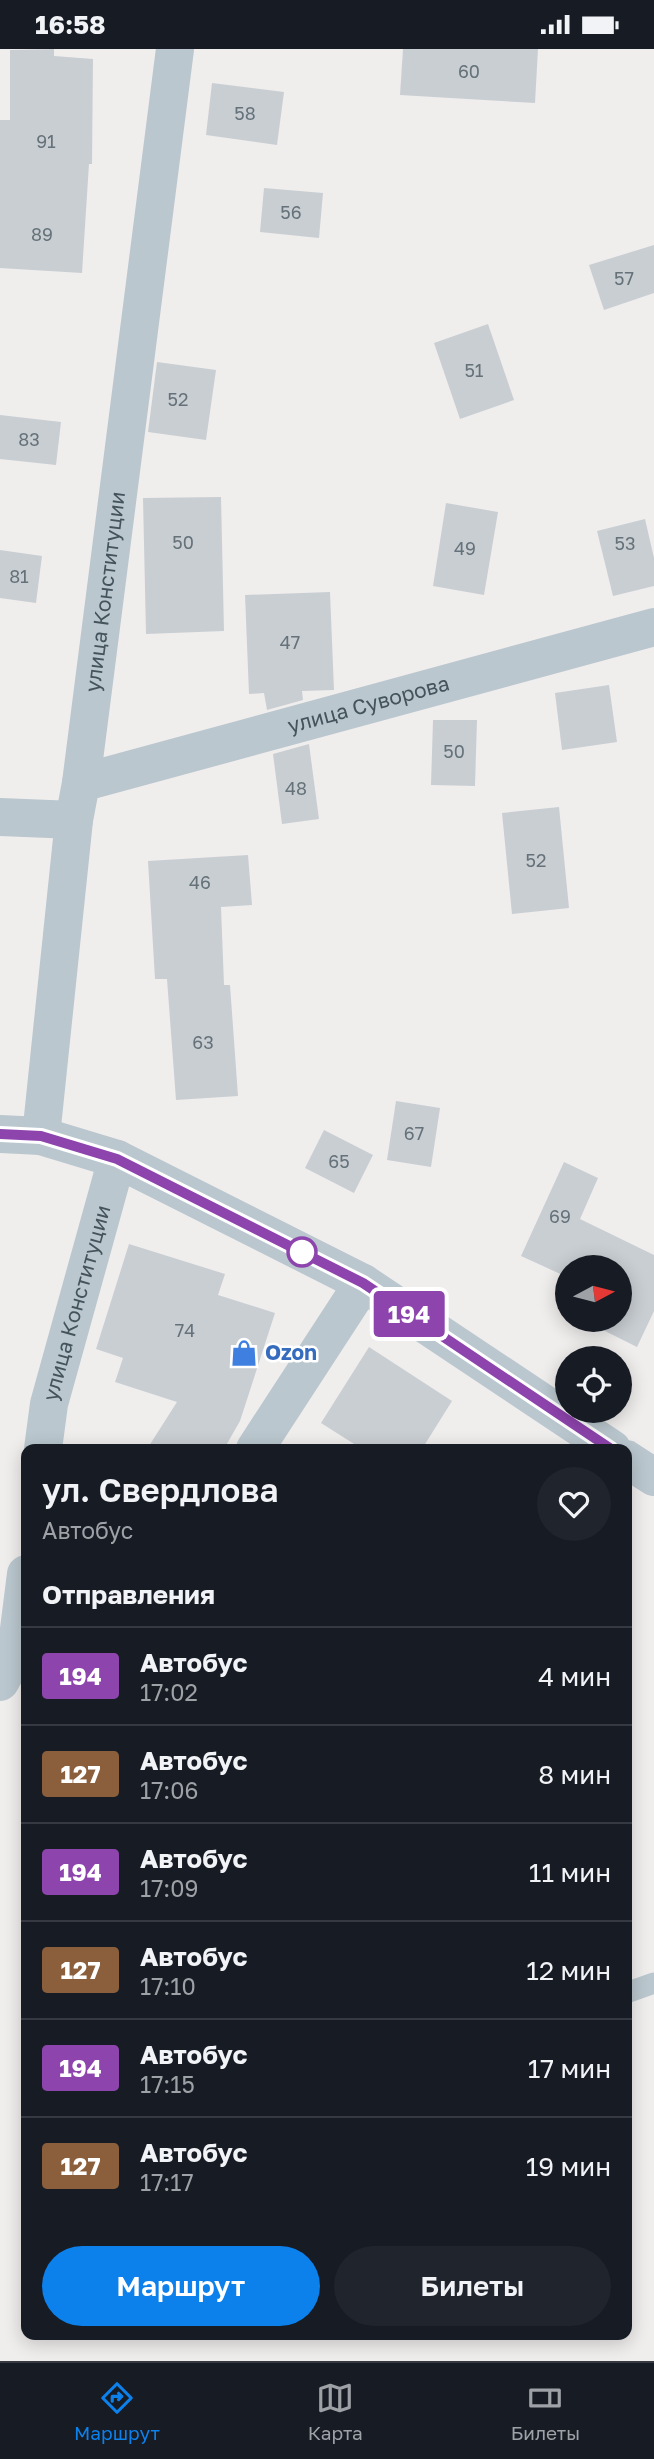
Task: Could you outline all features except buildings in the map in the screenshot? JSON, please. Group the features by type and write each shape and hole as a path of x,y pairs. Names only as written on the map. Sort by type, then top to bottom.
{"street":[{"name":"улица Конституции","path":"41,1136 77,802 175,49"},
{"name":"улица Суворова","path":"0,817 77,802 654,627"},
{"path":"0,1134 41,1136 117,1159 363,1283 604,1444"},
{"name":"улица Конституции","path":"44,1444 49,1404 117,1159"},
{"path":"258,1444 363,1283"},
{"path":"632,1463 654,1477"},
{"path":"14,1661 21,1610"}],"lane":[{"path":"632,1991 654,1983"}],"bus line":[{"name":"194","path":"0,1134 41,1136 117,1159 363,1283 604,1444"}],"place":[{"name":"Ozon","path":"244,1353"}]}
